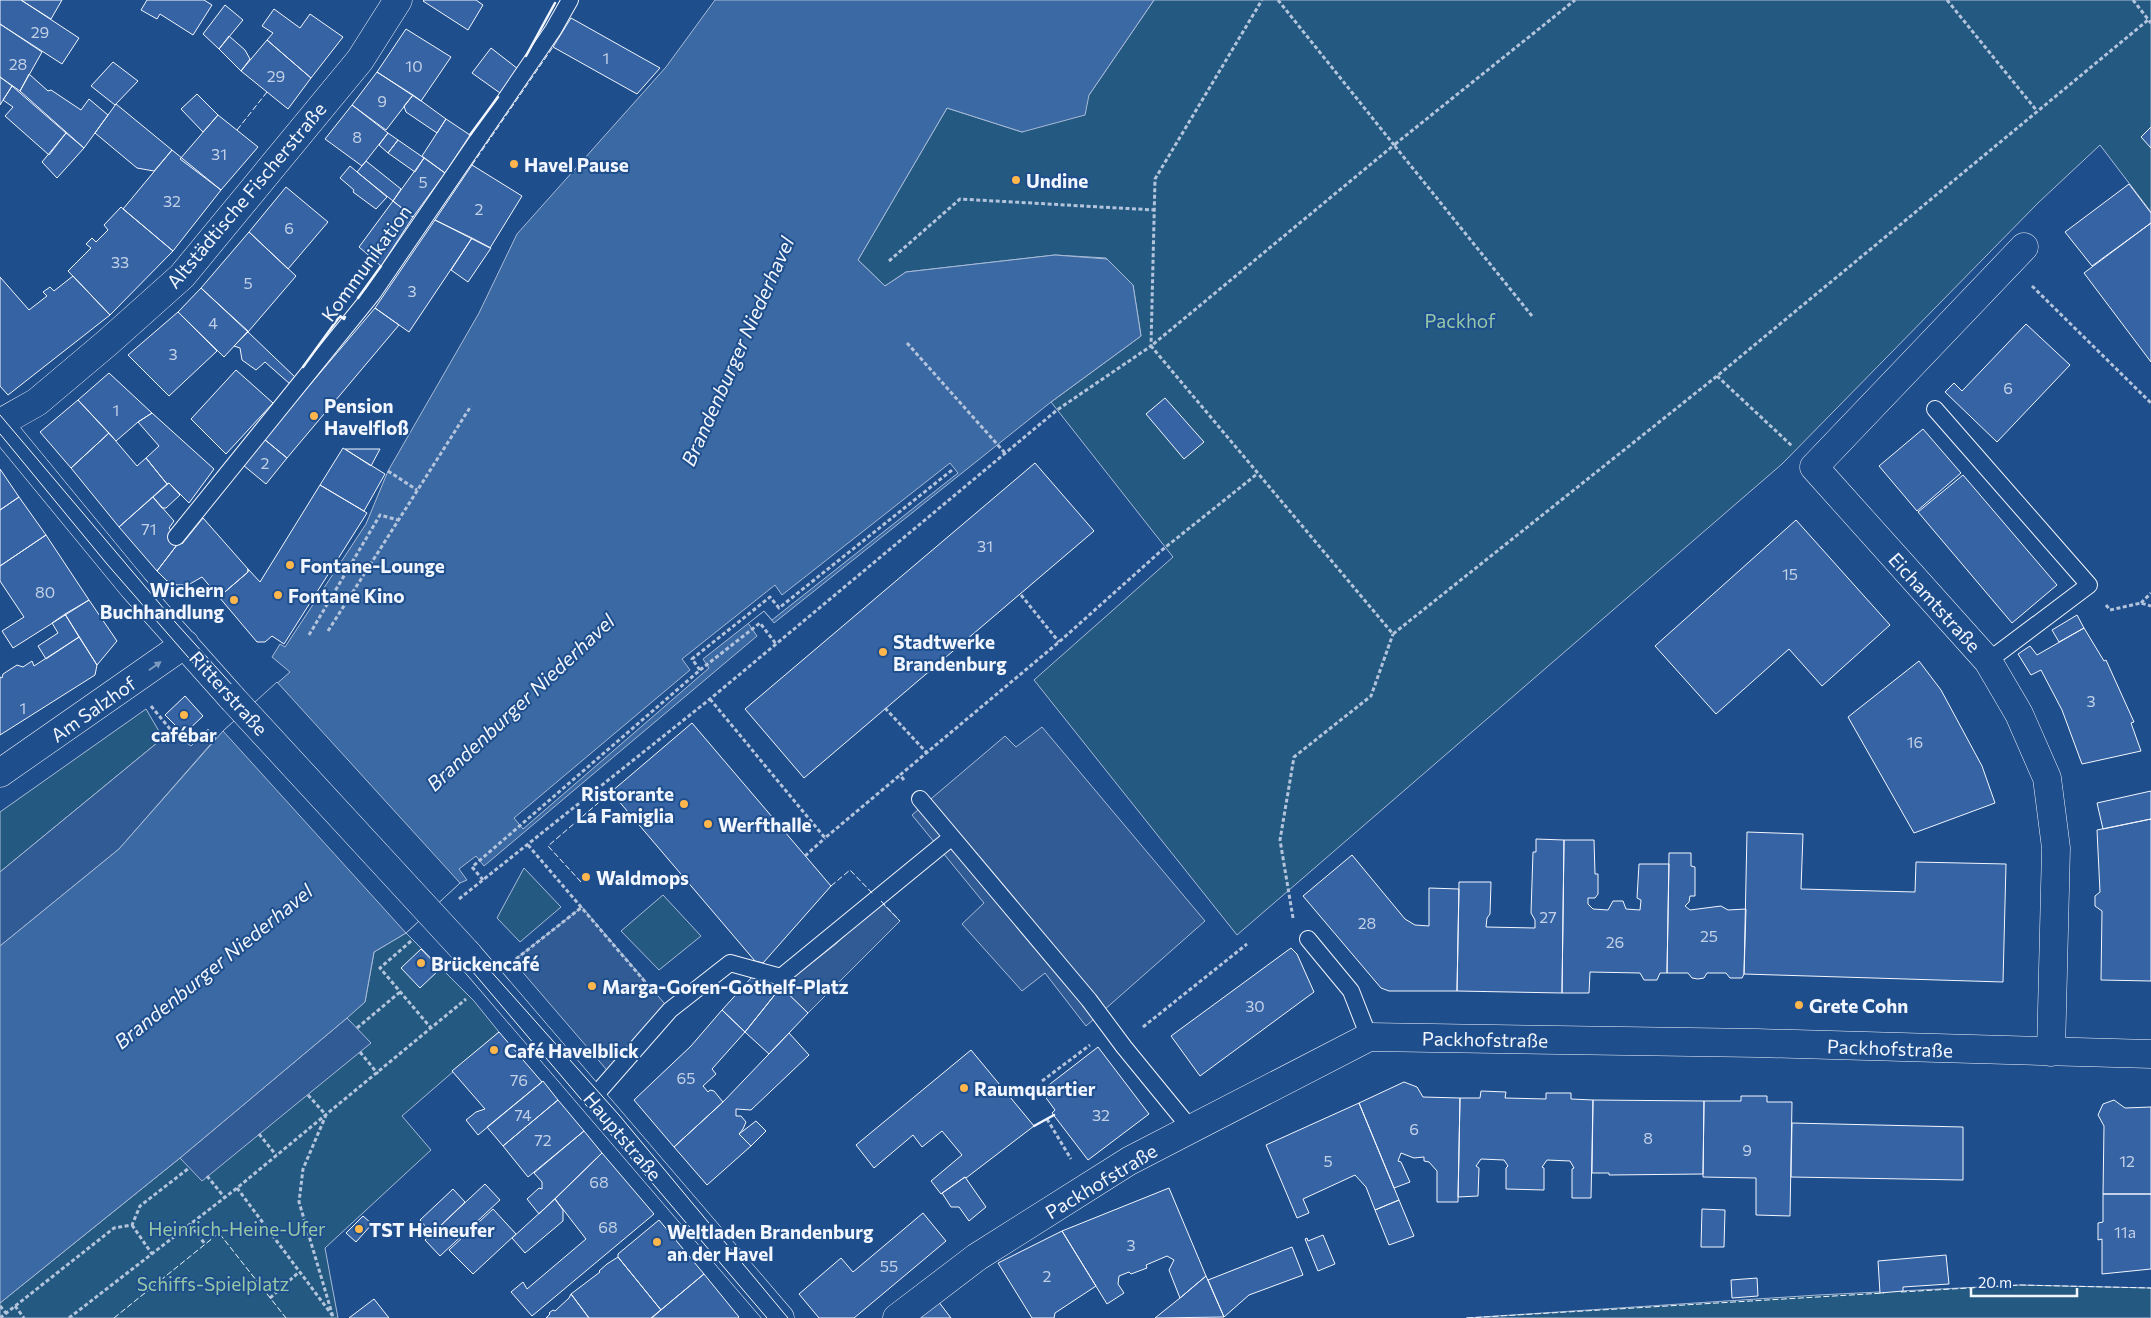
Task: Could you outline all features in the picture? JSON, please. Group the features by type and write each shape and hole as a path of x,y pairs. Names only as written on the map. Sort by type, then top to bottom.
{"street":[{"name":"Altstädtische Fischerstraße","path":"0,424 37,402 108,343 182,276 360,60 398,0"},
{"path":"1814,466 2016,255"},
{"name":"Ritterstraße","path":"0,424 134,588 232,698 467,953"},
{"name":"Eichamtstraße","path":"1814,466 1988,661 2019,714 2047,778 2056,848 2051,1052"},
{"name":"Am Salzhof","path":"0,773 185,644"},
{"name":"Hauptstraße","path":"467,953 780,1318"},
{"name":"Packhofstraße","path":"897,1318 977,1258 1128,1161 1369,1037 1757,1043 2151,1054"}],"lane":[{"name":"Kommunikation","path":"176,537 373,292 553,30 570,0"},
{"path":"1935,409 2090,585 1988,661"},
{"path":"920,799 1089,1000 1110,1030 1191,1129"},
{"path":"592,1099 670,1010 730,963 781,977 832,941 952,838"},
{"path":"1308,939 1351,991 1369,1037"}],"path":[{"path":"1262,0 1155,179 1152,346 1257,474 1393,634"},
{"path":"1278,0 1532,316"},
{"path":"468,892 710,699 1057,410 1152,346 1394,146 1575,0"},
{"path":"1947,0 2037,111"},
{"path":"1308,939 1293,918 1280,840 1294,757 1371,696 1393,634 1717,376 2037,111 2150,22 2133,0"},
{"path":"889,261 960,199 1154,210"},
{"path":"2016,255 2151,403"},
{"path":"906,344 1005,453"},
{"path":"1717,376 1814,466"},
{"path":"328,631 471,406"},
{"path":"700,670 692,659 770,597 780,608 952,470"},
{"path":"388,471 417,490"},
{"path":"805,856 1059,642 1162,550 1257,474"},
{"path":"309,635 380,515 398,520"},
{"path":"2090,585 2110,610 2141,603 2151,606"},
{"path":"2141,603 2151,593"},
{"path":"1021,595 1059,642"},
{"path":"483,880 472,867 700,670 760,622 776,644"},
{"path":"710,699 825,838"},
{"path":"148,702 174,735"},
{"path":"886,708 927,753"},
{"path":"900,775 920,799"},
{"path":"528,845 670,1010"},
{"path":"69,1318 238,1188 276,1155 378,1074 490,979 582,907"},
{"path":"413,938 380,968 431,1028"},
{"path":"1124,1047 1145,1024 1247,944"},
{"path":"357,1028 400,992"},
{"path":"1042,1081 1110,1030"},
{"path":"360,1052 378,1074"},
{"path":"308,1095 326,1116"},
{"path":"326,1116 304,1169 299,1202 333,1318"},
{"path":"1046,1119 1088,1187"},
{"path":"259,1134 276,1155"},
{"path":"132,1225 140,1206 189,1168"},
{"path":"207,1176 225,1198"},
{"path":"238,1188 333,1318"},
{"path":"190,1224 205,1244"},
{"path":"132,1225 152,1254"},
{"path":"0,1318 114,1228 132,1225"},
{"path":"270,1298 299,1272"},
{"path":"0,1306 6,1313"},
{"path":"15,1306 24,1318"}],"green space":[{"name":"Packhof","path":"1154,0 2151,0 2151,212 2100,145 2039,202 1782,464 1237,935 1034,680 1173,557 1051,402 1141,336 1133,285 1106,258 1055,255 906,272 885,286 858,260 947,108 1022,132 1089,95"},
{"path":"146,709 163,738 0,872 0,812"},
{"path":"524,868 561,907 520,942 497,918"},
{"path":"663,895 701,936 659,970 621,931"},
{"name":"Heinrich-Heine-Ufer","path":"406,933 474,1001 499,1032 402,1116 431,1150 325,1248 338,1318 0,1318 0,1303 180,1158 365,1002 374,952"},
{"path":"2020,1285 2151,1288 2151,1318 1466,1318 1818,1295"}],"shaded area":[{"path":"1042,727 1205,921 1086,1026 1045,973 1022,991 962,924 984,903 912,815 1005,736 1016,747"},
{"path":"208,729 216,738 119,849 0,946 0,872 163,738 175,735 191,746"},
{"path":"880,901 900,921 808,1013 781,987 836,944"},
{"name":"Marga-Goren-Gothelf-Platz","path":"582,907 670,1010 612,1076 513,961"},
{"path":"347,1018 371,1043 202,1181 180,1158"}],"water":[{"name":"Brandenburger Niederhavel","path":"715,0 1154,0 1089,95 1085,115 1022,132 947,108 858,260 885,286 906,272 1055,255 1107,259 1133,285 1141,336 1051,402 774,623 764,611 748,623 757,636 484,866 476,856 459,869 467,880 460,883 406,933 374,952 365,1002 180,1158 0,1303 0,946 119,849 223,731 290,672 272,657 280,644 285,647 366,524 388,471 479,313 517,234 666,67"}],"pier":[{"path":"950,463 958,473 772,620 764,611 703,659 709,668 523,829 514,818 690,670 682,659 775,585 782,595"},
{"path":"277,682 460,883 406,933 223,731"}],"building":[{"path":"0,0 21,0 79,38 62,64 0,24"},
{"path":"21,0 62,0 51,19"},
{"path":"147,0 204,0 212,5 193,35 160,14 157,19 141,10"},
{"path":"424,0 476,0 483,5 468,30"},
{"path":"225,5 243,20 219,49 203,34"},
{"path":"274,9 300,28 310,14 343,37 311,78 267,40 273,33 262,26"},
{"path":"571,18 660,68 637,94 553,47"},
{"path":"0,24 42,52 20,91 0,77"},
{"path":"406,29 451,57 421,101 377,72"},
{"path":"229,36 245,50 250,59 241,71 219,49"},
{"path":"267,40 311,78 288,109 241,71"},
{"path":"491,48 518,69 500,93 472,73"},
{"path":"113,62 138,81 115,105 91,86"},
{"path":"377,72 413,95 386,130 352,105"},
{"path":"29,74 48,91 51,90 81,110 89,99 108,115 84,148 20,91"},
{"path":"0,77 12,86 0,105"},
{"path":"12,86 66,133 49,155 5,116 13,107 3,100"},
{"path":"197,94 218,115 203,132 181,109"},
{"path":"413,95 446,119 437,133 406,112 404,106"},
{"path":"116,104 172,150 154,171 137,168 95,133"},
{"path":"352,105 388,133 362,166 325,139"},
{"path":"218,115 258,147 221,190 180,159"},
{"path":"446,119 470,135 445,173 422,156"},
{"path":"2151,127 2151,148 2141,137"},
{"path":"66,133 84,148 57,178 42,162"},
{"path":"388,133 398,140 388,153 379,145"},
{"path":"398,140 424,158 415,172 388,153"},
{"path":"172,150 221,190 173,251 123,209"},
{"path":"424,158 445,173 413,217 393,201"},
{"path":"366,161 401,189 393,201 357,172"},
{"path":"472,165 522,196 490,248 435,220"},
{"path":"350,166 387,197 376,209 353,192 354,190 340,178"},
{"path":"2129,184 2151,213 2151,223 2092,266 2065,232"},
{"path":"286,187 328,222 288,269 249,232"},
{"path":"393,201 413,217 381,266 359,247"},
{"path":"121,207 173,251 110,315 68,271 91,248 86,244 92,238 96,242 108,230 104,225"},
{"path":"435,220 472,238 409,332 375,308"},
{"path":"2151,223 2151,362 2084,273"},
{"path":"249,232 296,276 248,332 201,288"},
{"path":"472,238 491,248 468,282 451,270"},
{"path":"73,276 110,315 8,395 0,386 0,277 29,310 47,296 43,292 50,287 54,291"},
{"path":"201,288 248,331 224,357 178,312"},
{"path":"375,308 399,325 287,458 264,439"},
{"path":"178,312 217,351 169,396 128,355"},
{"path":"2026,324 2070,365 1997,442 1945,392 1954,383 1962,391"},
{"path":"248,332 296,378 290,384 265,362 256,370 242,360 240,348 234,346"},
{"path":"236,370 273,403 226,454 191,419"},
{"path":"109,373 152,413 116,441 78,400"},
{"path":"1165,398 1204,442 1184,459 1146,414"},
{"path":"78,400 109,433 71,468 40,432"},
{"path":"152,413 214,469 189,503 169,483 167,484 146,458 159,446 138,422"},
{"path":"1923,429 1961,473 1917,511 1879,466"},
{"path":"109,433 137,466 146,458 167,484 119,527 71,468"},
{"path":"264,439 287,458 266,484 243,465"},
{"path":"343,448 385,474 364,511 320,485"},
{"path":"345,449 380,449 371,466"},
{"name":"Stadtwerke Brandenburg","path":"1035,463 1094,531 804,778 745,709"},
{"path":"0,469 19,497 0,510"},
{"path":"1963,475 2057,585 2012,623 1918,512"},
{"path":"169,483 180,495 166,508 162,508 153,497"},
{"path":"320,485 367,513 284,644 272,636 265,642 257,642 219,597 248,572 248,569 260,582"},
{"path":"19,497 46,535 0,566 0,510"},
{"path":"153,497 174,521 169,528 180,541 157,571 119,527"},
{"path":"203,518 248,569 248,572 219,597 202,577 188,585 177,585 167,581 157,571 180,541 182,544"},
{"path":"1796,520 1890,625 1822,686 1789,649 1716,714 1655,646"},
{"path":"46,535 89,600 13,648 2,631 24,617 0,581 0,566"},
{"path":"89,600 117,641 97,665 65,614"},
{"path":"65,614 79,637 46,659 38,646 58,633 52,623"},
{"path":"2077,615 2084,628 2059,642 2052,630"},
{"path":"2084,628 2104,661 2106,660 2134,722 2131,723 2141,751 2082,764 2062,710 2041,670 2031,675 2018,654 2030,646 2037,655"},
{"path":"79,637 97,665 95,675 0,735 0,677 2,678 3,674 17,665 23,667 32,661 34,666"},
{"path":"1919,661 1941,690 1982,766 1995,803 1914,833 1848,717"},
{"name":"cafébar","path":"185,696 203,716 184,734 165,715"},
{"name":"Werfthalle","path":"692,723 831,886 763,963 755,961 611,792"},
{"path":"2151,791 2151,819 2103,829 2097,803"},
{"path":"2151,819 2151,981 2101,980 2102,911 2095,906 2095,896 2100,892 2097,830"},
{"path":"1747,832 1803,834 1801,889 1915,892 1916,862 2006,864 2003,982 1744,974"},
{"path":"1536,839 1564,840 1562,993 1457,991 1459,882 1491,882 1490,914 1487,918 1486,927 1535,928 1535,920 1531,913 1533,852 1536,852"},
{"path":"1564,840 1594,840 1595,874 1598,874 1598,894 1595,898 1588,898 1588,904 1593,909 1608,910 1613,901 1623,901 1626,909 1640,910 1641,900 1637,898 1639,864 1669,864 1667,973 1660,973 1657,980 1644,980 1640,973 1590,972 1589,993 1562,993"},
{"path":"1669,853 1691,853 1691,866 1695,867 1695,896 1690,896 1689,902 1685,906 1690,910 1721,906 1728,910 1746,909 1744,974 1742,978 1730,978 1726,973 1707,973 1704,978 1698,979 1692,978 1688,973 1667,973"},
{"path":"1352,855 1405,919 1415,925 1429,926 1429,888 1459,889 1457,991 1389,991 1381,988 1303,896"},
{"path":"1291,948 1297,954 1314,992 1200,1076 1171,1036"},
{"path":"421,949 440,969 420,988 401,968"},
{"path":"752,977 769,977 781,987 745,1032 722,1010"},
{"path":"781,987 808,1013 769,1054 745,1032"},
{"path":"722,1010 745,1032 712,1069 716,1074 703,1086 708,1092 710,1090 714,1091 723,1102 674,1147 634,1100 691,1046"},
{"path":"499,1032 542,1082 478,1135 466,1120 476,1112 485,1109 452,1071"},
{"path":"789,1033 809,1055 751,1110 736,1109 736,1116 741,1116 746,1122 739,1134 751,1146 707,1185 674,1147 723,1102"},
{"path":"1098,1047 1149,1114 1088,1160 1052,1113 1055,1110 1041,1091"},
{"name":"Raumquartier","path":"971,1050 1034,1126 966,1178 941,1194 931,1181 962,1155 942,1131 922,1147 913,1135 874,1168 856,1145"},
{"path":"543,1081 558,1100 503,1146 487,1127"},
{"path":"1404,1082 1417,1087 1423,1097 1460,1098 1458,1202 1437,1202 1437,1171 1429,1162 1424,1161 1424,1157 1414,1158 1401,1153 1398,1161 1401,1162 1410,1182 1394,1188 1359,1103"},
{"path":"1481,1091 1506,1092 1505,1098 1546,1099 1546,1093 1571,1093 1571,1099 1593,1100 1591,1198 1572,1198 1572,1169 1574,1168 1570,1161 1547,1160 1542,1167 1544,1168 1544,1190 1506,1189 1506,1168 1508,1166 1504,1160 1481,1159 1476,1166 1479,1168 1478,1196 1458,1197 1460,1098 1480,1098"},
{"path":"1741,1096 1767,1096 1767,1102 1792,1102 1790,1216 1756,1215 1756,1178 1703,1177 1704,1101 1741,1101"},
{"path":"558,1100 584,1131 528,1177 503,1146"},
{"path":"1593,1100 1704,1101 1703,1174 1609,1175 1609,1173 1592,1173"},
{"path":"2114,1100 2125,1108 2151,1107 2151,1194 2103,1194 2104,1126 2098,1115 2103,1104"},
{"path":"1359,1103 1399,1200 1375,1210 1366,1187 1355,1175 1303,1199 1309,1213 1297,1218 1266,1145"},
{"path":"756,1121 766,1131 751,1146 739,1134"},
{"path":"1792,1123 1963,1127 1963,1180 1791,1177"},
{"path":"584,1131 602,1153 539,1214 527,1199 539,1188 542,1189 542,1182 534,1173"},
{"path":"602,1153 654,1214 532,1316 511,1292 523,1282 527,1289 586,1239 555,1199"},
{"path":"965,1177 986,1207 969,1221 959,1207 951,1207 942,1193"},
{"path":"485,1184 500,1200 440,1256 425,1240"},
{"path":"1169,1188 1206,1276 1180,1298 1169,1270 1174,1260 1167,1256 1146,1265 1147,1268 1119,1276 1118,1284 1124,1293 1107,1304 1062,1231"},
{"path":"453,1189 465,1202 432,1234 420,1220"},
{"path":"2103,1194 2151,1194 2151,1269 2102,1274 2102,1239 2098,1240 2098,1223 2103,1222"},
{"path":"555,1199 563,1210 563,1221 525,1253 512,1238"},
{"path":"1399,1200 1414,1236 1389,1245 1375,1210"},
{"path":"493,1209 516,1234 473,1274 449,1250"},
{"path":"1702,1209 1725,1210 1724,1247 1701,1247"},
{"path":"923,1213 946,1241 854,1318 819,1318 799,1294 841,1258 853,1272"},
{"name":"TST Heineufer","path":"363,1216 372,1224 356,1242 346,1233"},
{"path":"659,1220 704,1274 661,1310 618,1257 618,1254"},
{"path":"1062,1231 1096,1286 1055,1313 1054,1318 1032,1318 998,1263"},
{"path":"1323,1235 1335,1264 1318,1271 1305,1239 1307,1238 1308,1241"},
{"path":"1292,1247 1303,1275 1249,1295 1224,1317 1208,1280"},
{"path":"1946,1255 1949,1284 1903,1287 1903,1291 1880,1293 1878,1261"},
{"path":"618,1257 661,1310 652,1318 589,1318 571,1294"},
{"path":"704,1274 738,1318 651,1318"},
{"path":"1206,1276 1224,1317 1155,1318 1180,1298"},
{"path":"1757,1278 1758,1296 1732,1298 1731,1280"},
{"path":"571,1294 589,1318 546,1318 549,1313 553,1310 555,1311"},
{"path":"374,1299 389,1318 349,1318"},
{"path":"938,1301 951,1318 917,1318"}],"tram line":[{"path":"0,415 176,623 619,1115 788,1318"},
{"path":"0,434 107,564 242,719 461,958 767,1318"}],"fence":[{"path":"472,165 553,47"},
{"path":"237,130 267,92"},
{"path":"581,882 548,846 611,792"},
{"path":"831,886 850,870 873,894"},
{"path":"881,901 900,921"},
{"path":"114,1318 219,1233 286,1318"},
{"path":"1901,1292 2020,1285 2151,1288"},
{"path":"1467,1318 1884,1293"}],"wall":[{"path":"526,56 555,3"},
{"path":"470,135 498,97"},
{"path":"358,298 381,266"},
{"path":"303,367 340,316 344,319 345,317"},
{"path":"1034,1126 1054,1115"}],"place":[{"name":"Havel Pause","path":"514,164"},
{"name":"Undine","path":"1016,180"},
{"name":"Pension Havelfloß","path":"314,416"},
{"name":"Fontane-Lounge","path":"290,565"},
{"name":"Fontane Kino","path":"278,595"},
{"name":"Wichern Buchhandlung","path":"234,600"},
{"name":"Stadtwerke Brandenburg","path":"883,652"},
{"name":"cafébar","path":"184,715"},
{"name":"Ristorante La Famiglia","path":"684,804"},
{"name":"Werfthalle","path":"708,824"},
{"name":"Waldmops","path":"586,877"},
{"name":"Brückencafé","path":"421,963"},
{"name":"Marga-Goren-Gothelf-Platz","path":"592,986"},
{"name":"Grete Cohn","path":"1799,1005"},
{"name":"Café Havelblick","path":"494,1050"},
{"name":"Raumquartier","path":"964,1088"},
{"name":"TST Heineufer","path":"359,1229"},
{"name":"Weltladen Brandenburg an der Havel","path":"657,1242"}],"park label":[{"name":"Schiffs-Spielplatz","path":"213,1283"}]}
